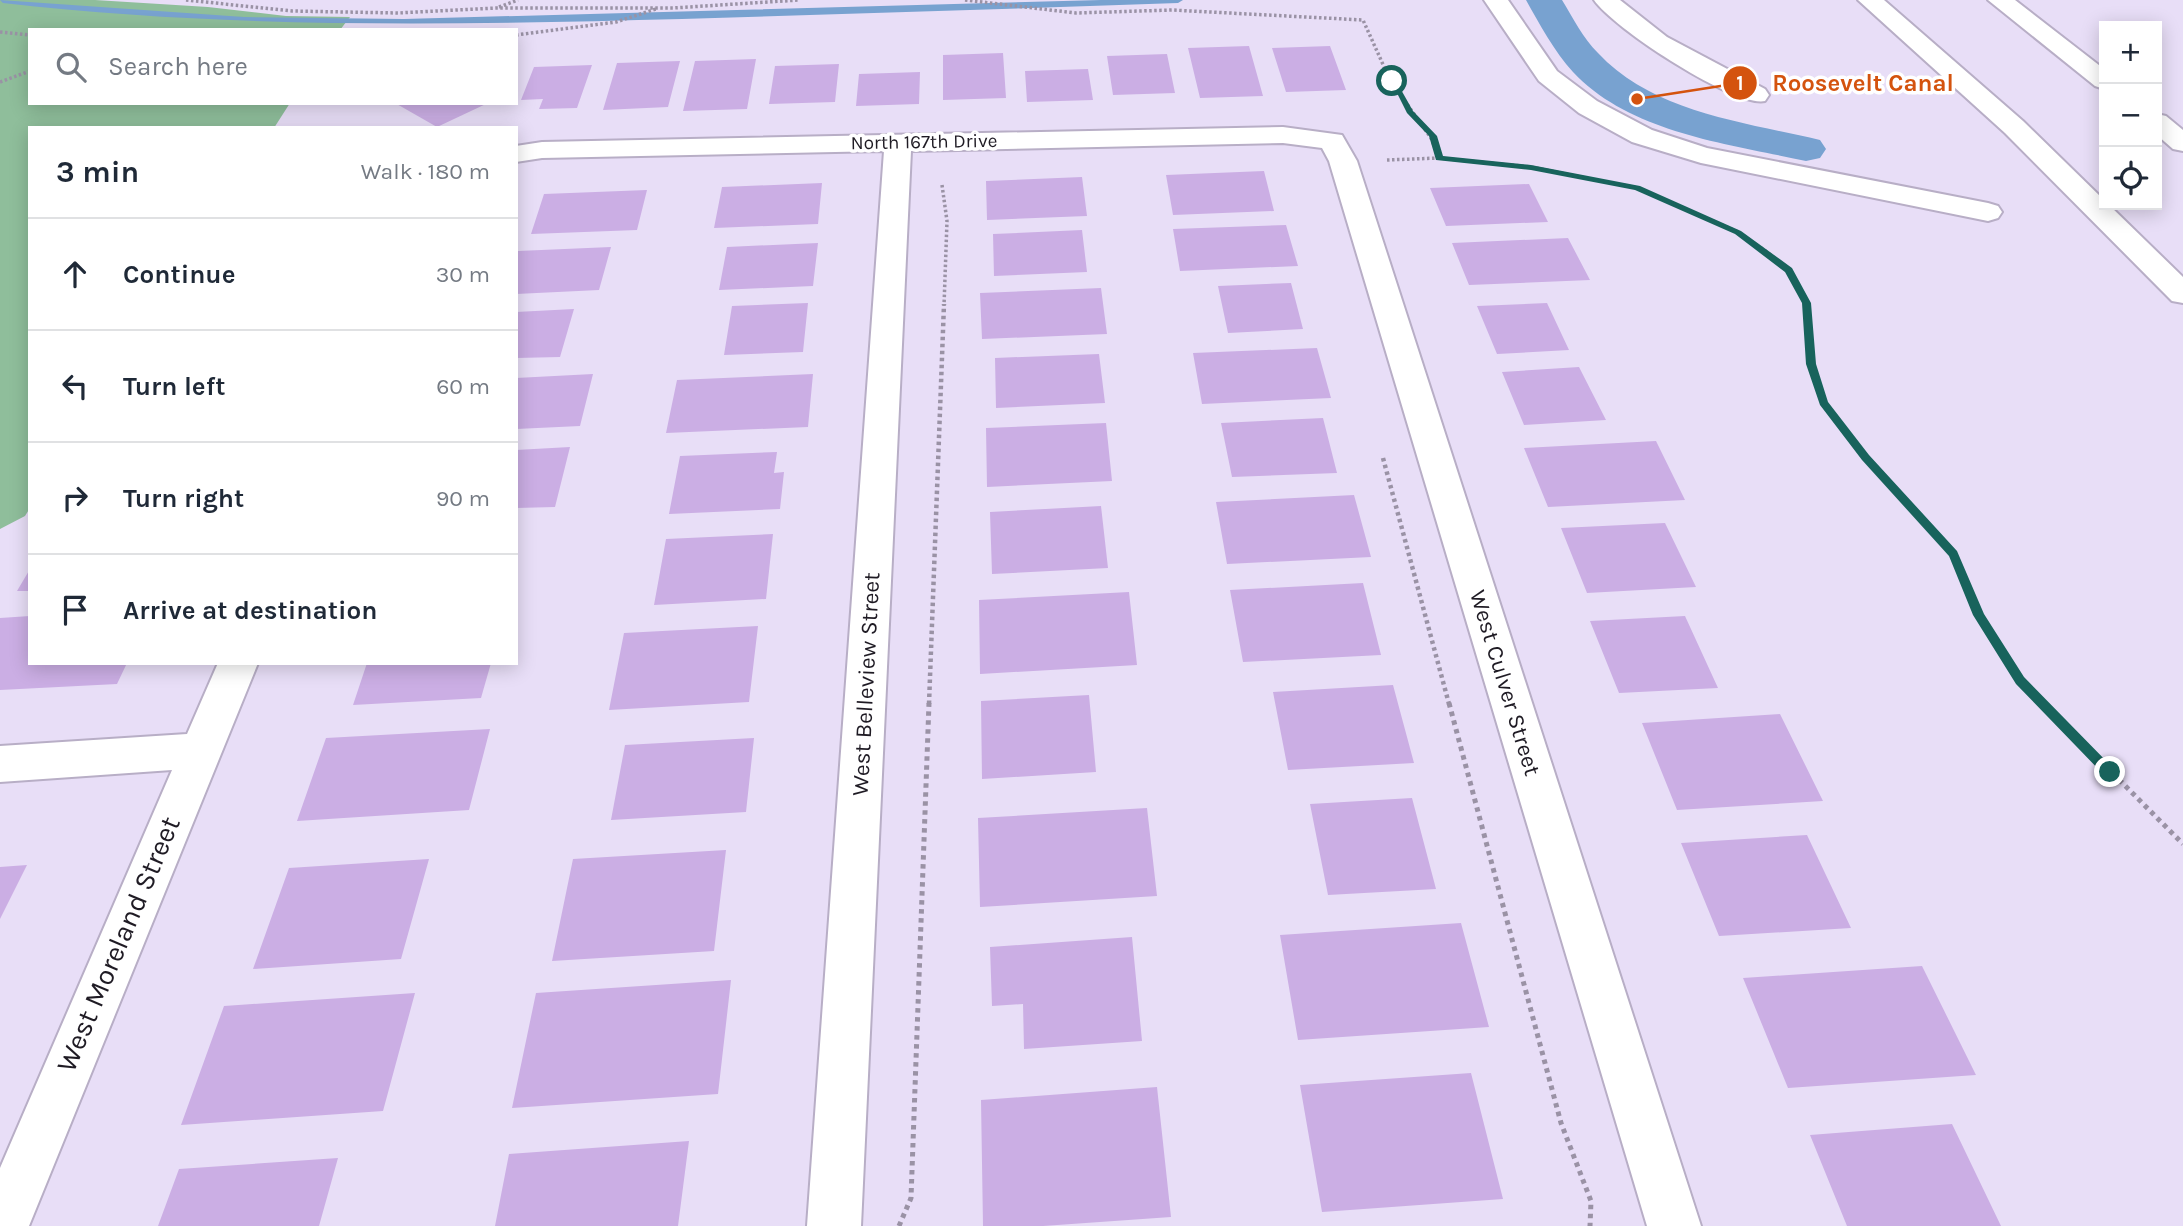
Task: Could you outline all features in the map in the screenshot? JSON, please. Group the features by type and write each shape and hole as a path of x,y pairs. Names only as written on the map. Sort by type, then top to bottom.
{"main road":[{"path":"1496,0 1548,76 1588,107 1642,136 1701,155 1988,212"},
{"path":"1606,0 1625,20 1686,59 1756,95"},
{"path":"1870,0 2072,181 2183,294"},
{"path":"2000,0 2099,77"},
{"path":"2162,126 2183,143"},
{"name":"North 167th Drive","path":"518,154 542,150 1283,135 1332,141"},
{"name":"West Culver Street","path":"1332,141 1343,161 1674,1226"},
{"name":"West Belleview Street","path":"834,1226 898,143"},
{"name":"West Moreland Street","path":"2,1226 237,665"},
{"path":"0,764 199,751"}],"path":[{"path":"186,0 318,11 398,13 496,8 658,8 799,0"},
{"path":"496,8 518,0"},
{"path":"965,0 1076,13 1172,10 1363,20 1369,38 1410,112 1433,136 1439,158"},
{"path":"518,35 616,22 658,8"},
{"path":"0,32 28,35"},
{"path":"0,82 28,72"},
{"path":"1383,160 1439,158 1531,167 1637,188 1738,232 1789,270 1807,303 1811,364 1824,402 1866,458 1953,554 1979,615 2020,680 2183,844"},
{"path":"899,1226 911,1198 947,221 939,175"},
{"path":"1381,450 1561,1123 1591,1201 1590,1226"}],"green space":[{"path":"0,0 95,0 208,7 286,16 350,17 342,28 28,28 28,105 289,105 275,126 28,126 28,511 25,516 0,529"}],"building":[{"path":"1249,46 1263,96 1200,98 1188,48"},
{"path":"1330,46 1346,90 1286,92 1272,48"},
{"path":"1003,53 1006,98 943,100 943,55"},
{"path":"1167,54 1175,93 1113,95 1107,56"},
{"path":"756,59 747,109 683,111 695,61"},
{"path":"680,61 668,107 603,110 617,63"},
{"path":"839,64 835,102 769,104 775,66"},
{"path":"592,65 577,108 539,109 543,99 521,100 534,67"},
{"path":"1088,69 1093,100 1027,102 1025,71"},
{"path":"920,72 919,104 856,106 859,74"},
{"path":"398,105 484,105 439,126"},
{"path":"1264,171 1274,211 1173,215 1166,175"},
{"path":"1082,177 1087,216 987,220 986,181"},
{"path":"822,183 818,224 714,228 722,187"},
{"path":"1529,184 1548,222 1446,226 1430,188"},
{"path":"647,190 637,230 531,234 544,194"},
{"path":"1286,225 1298,266 1180,271 1173,229"},
{"path":"1082,230 1087,272 994,276 993,234"},
{"path":"1568,238 1590,280 1469,285 1452,243"},
{"path":"818,243 813,286 719,290 727,247"},
{"path":"611,247 599,290 518,294 518,251"},
{"path":"1291,283 1303,329 1228,333 1218,286"},
{"path":"1101,288 1107,334 982,339 980,293"},
{"path":"808,303 803,352 724,355 732,306"},
{"path":"1547,303 1569,350 1497,354 1477,306"},
{"path":"574,309 560,357 518,358 518,312"},
{"path":"1317,348 1331,398 1202,404 1193,353"},
{"path":"1099,354 1105,403 996,408 995,358"},
{"path":"1579,367 1606,420 1524,425 1502,372"},
{"path":"593,374 580,426 518,429 518,378"},
{"path":"813,374 808,427 666,433 677,380"},
{"path":"1323,418 1337,473 1232,477 1221,423"},
{"path":"1106,423 1112,481 987,487 986,428"},
{"path":"1656,441 1685,500 1548,507 1524,448"},
{"path":"570,447 555,507 518,508 518,450"},
{"path":"777,452 774,473 784,472 780,509 669,514 680,456"},
{"path":"1354,495 1371,557 1227,564 1216,502"},
{"path":"1101,506 1108,568 992,574 990,512"},
{"path":"1665,523 1696,587 1587,593 1561,528"},
{"path":"773,534 766,599 654,605 666,539"},
{"path":"28,572 28,591 17,591"},
{"path":"1363,583 1381,655 1243,662 1230,590"},
{"path":"1129,592 1137,665 980,674 979,600"},
{"path":"28,616 28,665 126,665 117,684 0,690 0,618"},
{"path":"1685,616 1718,688 1619,693 1590,621"},
{"path":"758,626 749,702 609,710 624,633"},
{"path":"366,665 490,665 481,698 353,705"},
{"path":"1393,685 1414,763 1288,770 1273,692"},
{"path":"1089,695 1096,772 982,779 981,701"},
{"path":"1780,714 1823,801 1677,810 1642,723"},
{"path":"490,729 469,810 297,821 326,738"},
{"path":"754,738 746,812 611,820 625,745"},
{"path":"1412,798 1436,889 1328,895 1310,804"},
{"path":"1147,808 1157,896 980,907 978,818"},
{"path":"1807,835 1851,928 1719,936 1681,843"},
{"path":"726,850 714,951 552,961 573,859"},
{"path":"429,859 401,959 253,969 289,868"},
{"path":"27,865 0,919 0,867"},
{"path":"1461,923 1489,1027 1298,1040 1280,935"},
{"path":"1132,937 1142,1041 1024,1049 1023,1004 992,1006 990,947"},
{"path":"1922,966 1976,1075 1788,1088 1743,978"},
{"path":"731,980 718,1094 512,1108 536,993"},
{"path":"415,993 383,1111 181,1125 224,1006"},
{"path":"1471,1073 1503,1199 1322,1212 1300,1085"},
{"path":"1157,1087 1171,1217 1043,1226 983,1226 981,1100"},
{"path":"1952,1124 2001,1226 1847,1226 1810,1135"},
{"path":"689,1141 678,1226 495,1226 509,1154"},
{"path":"338,1158 319,1226 158,1226 179,1169"}],"waterway":[{"path":"3,0 164,15 324,22 565,19 1178,0"},
{"path":"1544,0 1585,63 1614,87 1639,101 1694,122 1806,149"}],"place":[{"name":"Roosevelt Canal","path":"1637,99"}],"route":[{"path":"1392,81 1410,112 1433,136 1439,158 1531,167 1637,188 1738,232 1789,270 1807,303 1811,364 1824,402 1866,458 1953,554 1979,615 2020,680 2110,772"}]}
